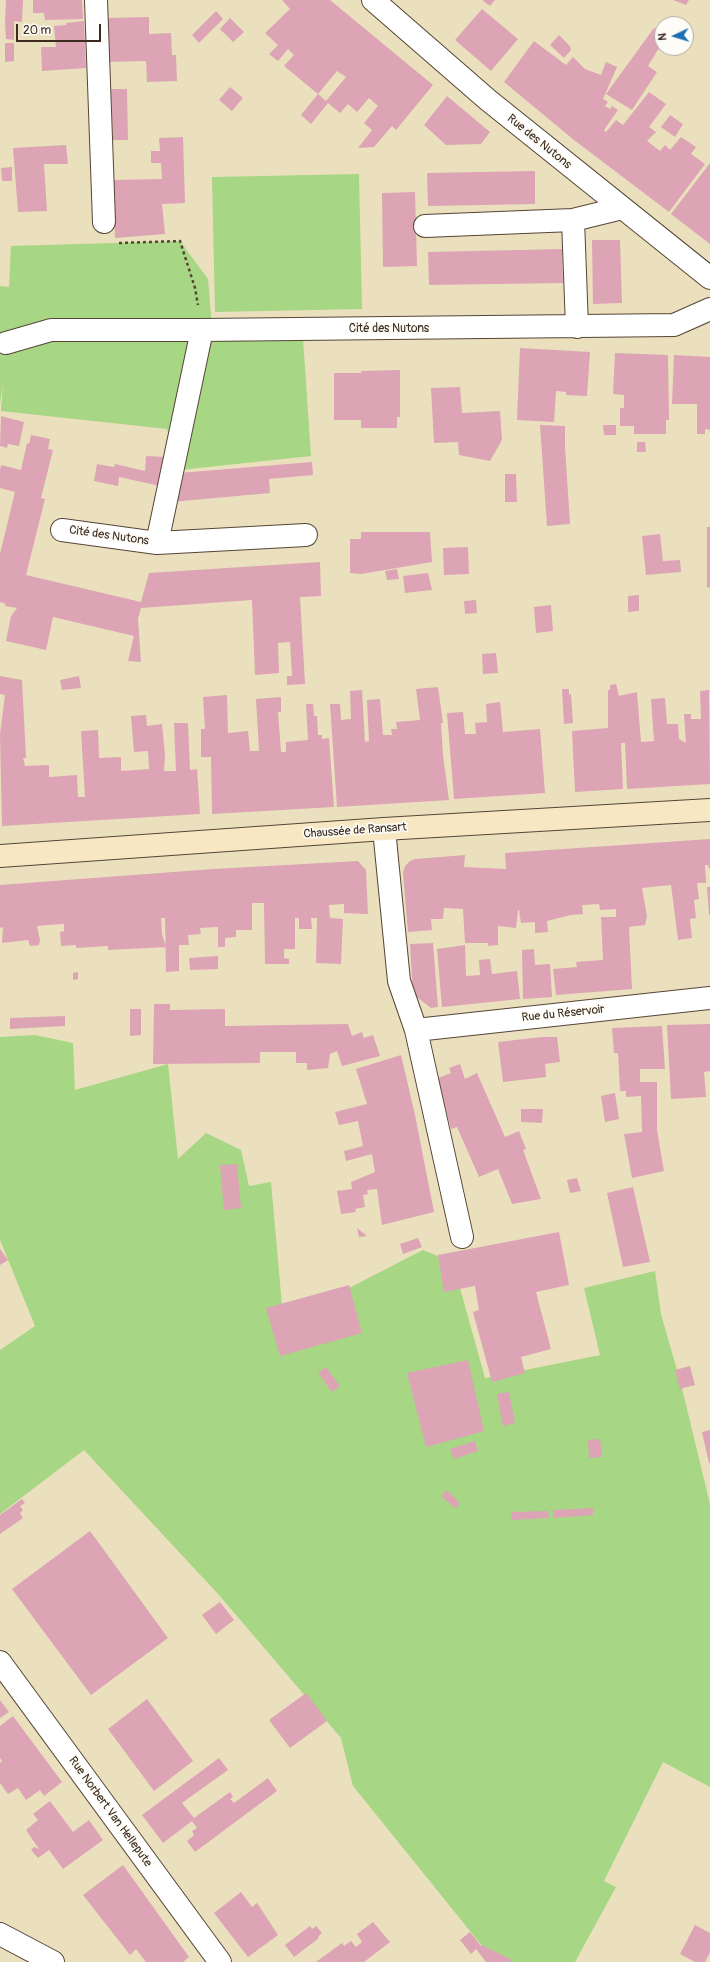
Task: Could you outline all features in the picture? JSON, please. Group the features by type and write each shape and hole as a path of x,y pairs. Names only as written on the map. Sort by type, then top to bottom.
{"main road":[{"name":"Chaussée de Ransart","path":"0,856 384,829 710,810"}],"street":[{"path":"96,0 104,222"},
{"name":"Rue des Nutons","path":"373,0 488,100 710,278"},
{"path":"425,226 573,220 622,208"},
{"path":"573,220 577,327"},
{"name":"Cité des Nutons","path":"6,343 51,330 577,327 674,325 710,309"},
{"name":"Cité des Nutons","path":"157,543 202,330"},
{"name":"Cité des Nutons","path":"62,530 157,543 306,535"},
{"path":"384,829 399,981 416,1030 462,1237"},
{"name":"Rue du Réservoir","path":"416,1030 710,998"},
{"name":"Rue Norbert Van Hellepute","path":"0,1662 220,1962"},
{"path":"0,1934 53,1962"}],"path":[{"path":"104,222 106,244 180,241 196,288 202,330"}],"green space":[{"path":"359,174 362,309 215,312 212,177"},
{"path":"180,241 208,279 212,326 303,338 311,456 180,470 167,429 1,411 3,384 0,404 0,286 9,287 11,246"},
{"path":"35,1035 73,1043 75,1090 168,1064 178,1159 206,1133 241,1150 249,1186 271,1182 282,1306 347,1289 423,1250 438,1256 460,1288 485,1378 600,1355 584,1288 655,1271 661,1314 681,1384 710,1504 710,1787 663,1762 604,1881 616,1887 575,1962 495,1962 353,1786 341,1738 219,1595 84,1450 0,1514 0,1350 35,1326 0,1240 0,1037"}],"building":[{"path":"6,0 23,0 22,22 14,21 14,40 6,39"},
{"path":"33,0 82,0 83,19 45,20 44,13 33,13"},
{"path":"282,0 330,0 433,85 396,130 392,126 374,147 358,148 372,130 364,123 378,106 369,98 357,112 348,104 340,113 328,103 311,124 301,115 318,94 284,66 294,55 288,49 278,61 269,54 278,45 265,33 290,9","holes":["337,71 346,77 326,101 318,94"]},
{"path":"482,0 495,0 490,6"},
{"path":"673,0 689,0 686,5"},
{"path":"482,9 518,39 491,71 455,40"},
{"path":"216,11 223,19 199,43 192,35"},
{"path":"149,17 149,34 171,33 172,55 176,55 177,81 147,82 146,61 108,62 106,18"},
{"path":"230,18 244,32 233,42 220,29"},
{"path":"84,21 86,68 42,71 41,47 56,47 54,26"},
{"path":"654,28 654,56 648,66 657,72 632,110 606,94"},
{"path":"559,35 570,46 571,50 564,58 550,45"},
{"path":"534,41 566,65 573,57 585,69 601,75 606,62 617,67 603,99 608,102 605,106 610,109 612,106 618,110 604,130 606,132 616,120 623,125 649,92 666,104 649,127 656,132 647,141 660,151 665,145 670,150 681,137 696,147 691,154 705,164 669,212 574,140 504,82"},
{"path":"5,43 14,43 14,61 5,62"},
{"path":"230,87 243,98 232,111 219,100"},
{"path":"111,89 127,89 128,140 113,140"},
{"path":"447,96 490,132 481,144 446,145 424,125"},
{"path":"670,115 683,124 675,137 661,127"},
{"path":"183,137 185,203 162,204 165,234 115,238 113,180 162,179 161,163 151,163 151,151 160,151 159,138"},
{"path":"66,145 68,164 44,164 47,211 18,212 13,148"},
{"path":"710,163 710,244 671,214"},
{"path":"12,167 12,181 2,181 1,168"},
{"path":"535,171 535,204 428,206 427,173"},
{"path":"415,192 417,266 383,267 382,193"},
{"path":"592,240 620,240 622,303 593,304"},
{"path":"562,249 563,283 429,285 428,252"},
{"path":"520,348 590,352 587,396 566,395 566,392 556,391 554,422 517,420"},
{"path":"615,353 668,355 669,420 666,420 666,434 634,434 634,426 620,426 620,408 624,408 624,395 613,394"},
{"path":"674,355 710,357 710,430 705,429 705,434 697,434 697,404 672,404"},
{"path":"400,370 400,417 397,417 397,428 361,428 361,420 334,420 334,373 361,373 361,371"},
{"path":"460,387 462,413 500,411 502,440 490,461 459,455 458,442 434,443 431,388"},
{"path":"1,416 24,422 19,446 8,444 7,448 0,446"},
{"path":"540,425 565,426 570,524 547,526"},
{"path":"603,425 616,425 616,435 604,435"},
{"path":"31,435 50,439 48,449 53,450 41,498 45,499 26,575 141,602 149,573 320,562 321,596 300,597 305,684 287,685 287,676 292,676 290,642 278,643 279,673 255,675 252,600 141,608 138,619 141,662 128,661 134,636 53,617 46,650 6,641 11,616 17,608 5,606 6,604 0,602 0,554 15,492 0,488 0,471 1,465 21,470 27,443 29,444"},
{"path":"637,442 645,442 646,452 637,452"},
{"path":"146,456 165,457 160,486 119,477 118,486 94,481 97,464 114,467 115,464 145,471"},
{"path":"312,462 313,475 269,479 270,493 171,502 179,473"},
{"path":"505,474 516,474 517,502 505,502"},
{"path":"707,527 710,527 710,587 707,588"},
{"path":"361,532 430,532 432,562 361,574 350,573 350,539 361,539"},
{"path":"660,534 663,561 680,560 681,572 646,575 642,536"},
{"path":"468,547 469,574 444,575 443,548"},
{"path":"397,569 399,579 387,580 385,571"},
{"path":"428,573 432,590 405,593 403,576"},
{"path":"639,595 639,611 628,612 628,596"},
{"path":"476,600 477,613 465,614 464,601"},
{"path":"551,605 553,631 536,633 534,607"},
{"path":"496,653 498,673 483,674 482,654"},
{"path":"0,676 22,680 26,758 23,758 25,766 49,765 49,777 77,775 78,797 85,797 81,731 98,730 99,758 121,757 121,771 149,769 148,751 134,752 131,716 146,715 147,726 162,724 165,755 164,771 176,771 174,723 188,723 190,770 197,769 200,814 2,826 0,734 5,695 0,694"},
{"path":"79,676 81,688 62,690 60,680"},
{"path":"616,684 619,696 637,692 641,742 654,741 651,699 665,698 667,724 678,724 679,739 686,743 684,714 691,714 691,719 701,719 700,691 709,690 710,784 627,789 625,743 621,743 623,789 575,792 572,731 608,728 608,690 610,690 610,685"},
{"path":"438,687 443,723 441,723 443,755 449,800 337,807 330,704 340,704 341,720 351,719 350,691 362,690 365,742 369,741 367,700 380,699 383,735 392,735 391,729 397,729 396,722 420,720 416,689"},
{"path":"562,689 569,689 569,695 571,694 573,723 564,724"},
{"path":"227,695 228,733 248,731 250,751 259,751 256,699 281,697 281,712 278,712 281,752 286,752 286,742 308,740 306,704 313,704 314,716 317,716 318,735 322,735 322,739 329,738 334,807 212,814 211,757 201,757 201,729 205,729 203,697"},
{"path":"500,702 503,732 540,729 545,793 454,799 447,713 463,712 465,734 476,734 475,723 487,722 486,704"},
{"path":"710,839 710,870 708,865 705,865 706,883 697,883 699,899 694,900 696,918 690,919 692,938 678,940 671,885 642,888 647,916 645,925 629,927 632,989 556,995 553,969 577,967 576,962 603,960 601,917 616,917 616,909 600,910 599,904 582,905 583,914 571,915 547,921 548,932 535,933 535,922 521,923 518,910 516,928 498,926 498,945 488,946 488,943 465,943 463,909 444,908 443,919 431,919 432,930 408,932 403,873 405,866 410,861 415,859 465,855 464,867 506,869 505,853"},
{"path":"358,861 366,870 368,914 344,913 344,904 329,905 330,918 343,919 341,964 316,963 317,918 311,918 312,929 299,929 299,918 295,918 295,949 284,949 284,958 289,959 289,964 265,964 264,903 252,903 252,930 236,930 236,937 225,938 225,947 218,947 218,927 200,928 201,934 188,935 189,945 179,945 179,971 166,972 166,947 108,950 108,946 76,948 76,945 61,946 60,932 64,931 64,924 37,926 40,940 39,945 30,946 28,940 2,943 3,927 0,928 0,885 213,869","holes":["161,918 165,918 166,945 162,934"]},
{"path":"707,887 710,887 710,915 709,915"},
{"path":"433,943 438,1007 431,1008 413,994 410,944"},
{"path":"465,945 466,976 480,975 479,960 490,959 492,974 517,971 520,999 442,1007 437,949"},
{"path":"534,949 535,965 550,964 552,997 523,999 522,950"},
{"path":"218,956 218,969 190,970 189,958"},
{"path":"78,972 78,979 73,980 73,973"},
{"path":"154,1004 170,1004 170,1010 225,1009 225,1026 348,1024 352,1036 362,1032 364,1038 373,1035 380,1056 342,1066 337,1051 330,1054 328,1068 307,1070 307,1063 296,1063 296,1052 260,1052 260,1063 153,1064"},
{"path":"130,1009 141,1009 141,1035 130,1036"},
{"path":"65,1016 65,1026 10,1029 10,1018"},
{"path":"710,1024 710,1071 704,1072 706,1097 671,1099 667,1025"},
{"path":"662,1026 665,1069 640,1069 640,1082 657,1082 657,1130 664,1171 632,1178 624,1134 642,1132 641,1096 626,1097 626,1091 620,1091 618,1053 614,1053 612,1028"},
{"path":"542,1037 557,1037 560,1062 545,1064 546,1077 503,1082 498,1042"},
{"path":"401,1055 415,1115 434,1212 382,1225 377,1189 367,1190 368,1194 363,1195 365,1207 355,1209 356,1212 341,1214 337,1191 352,1189 351,1182 375,1172 372,1154 346,1161 344,1151 363,1146 358,1121 339,1125 335,1112 367,1104 356,1069"},
{"path":"460,1064 465,1079 477,1073 505,1137 519,1131 526,1149 523,1150 541,1199 512,1204 498,1169 479,1177 457,1127 451,1129 438,1078 451,1073 449,1068"},
{"path":"615,1093 619,1119 605,1122 601,1096"},
{"path":"521,1109 543,1109 542,1123 521,1122"},
{"path":"237,1164 241,1208 224,1210 220,1165"},
{"path":"577,1178 581,1191 570,1193 567,1180"},
{"path":"633,1187 650,1262 623,1267 607,1193"},
{"path":"357,1228 367,1236 359,1237"},
{"path":"559,1232 569,1285 536,1292 551,1349 521,1357 525,1373 492,1382 473,1312 479,1310 475,1286 444,1292 438,1255"},
{"path":"418,1238 422,1247 403,1254 400,1244"},
{"path":"0,1249 8,1260 0,1265"},
{"path":"349,1285 362,1333 280,1356 266,1308"},
{"path":"468,1360 484,1431 426,1447 407,1373"},
{"path":"690,1366 695,1385 680,1389 675,1370"},
{"path":"326,1367 340,1386 332,1392 318,1373"},
{"path":"509,1392 515,1423 503,1426 497,1394"},
{"path":"710,1430 710,1463 709,1463 702,1432"},
{"path":"600,1439 602,1457 589,1458 588,1440"},
{"path":"475,1441 478,1451 454,1459 450,1449"},
{"path":"447,1490 460,1503 455,1508 441,1496"},
{"path":"22,1499 25,1503 20,1506 23,1510 20,1513 23,1518 0,1534 0,1515"},
{"path":"593,1508 593,1515 554,1518 553,1510"},
{"path":"548,1511 549,1518 512,1520 511,1512"},
{"path":"90,1531 168,1638 91,1695 12,1589"},
{"path":"220,1602 234,1620 216,1634 202,1615"},
{"path":"306,1693 327,1721 290,1748 269,1720"},
{"path":"147,1699 193,1761 154,1791 108,1729"},
{"path":"0,1700 9,1712 0,1718"},
{"path":"13,1716 62,1782 44,1796 40,1790 26,1800 18,1788 8,1794 0,1783 0,1763 2,1761 0,1758 0,1726"},
{"path":"219,1758 228,1770 182,1803 194,1818 230,1792 233,1797 230,1799 234,1803 268,1778 277,1791 195,1852 187,1841 194,1835 192,1831 197,1828 192,1821 163,1843 142,1815"},
{"path":"50,1801 73,1832 89,1820 103,1840 63,1869 49,1850 38,1858 31,1850 34,1847 39,1849 26,1830 38,1820 33,1814"},
{"path":"123,1865 189,1957 183,1962 146,1962 136,1949 130,1955 83,1895"},
{"path":"241,1892 252,1907 257,1903 278,1935 248,1957 214,1913"},
{"path":"373,1922 390,1942 364,1962 316,1962 342,1943 344,1946 351,1941 356,1947 362,1942 357,1934"},
{"path":"695,1925 710,1933 710,1952 705,1962 695,1962 680,1954"},
{"path":"310,1926 312,1929 316,1926 322,1933 318,1937 319,1938 294,1957 285,1945"},
{"path":"470,1932 481,1946 482,1945 512,1960 509,1962 486,1962 476,1949 471,1954 460,1940"}]}
